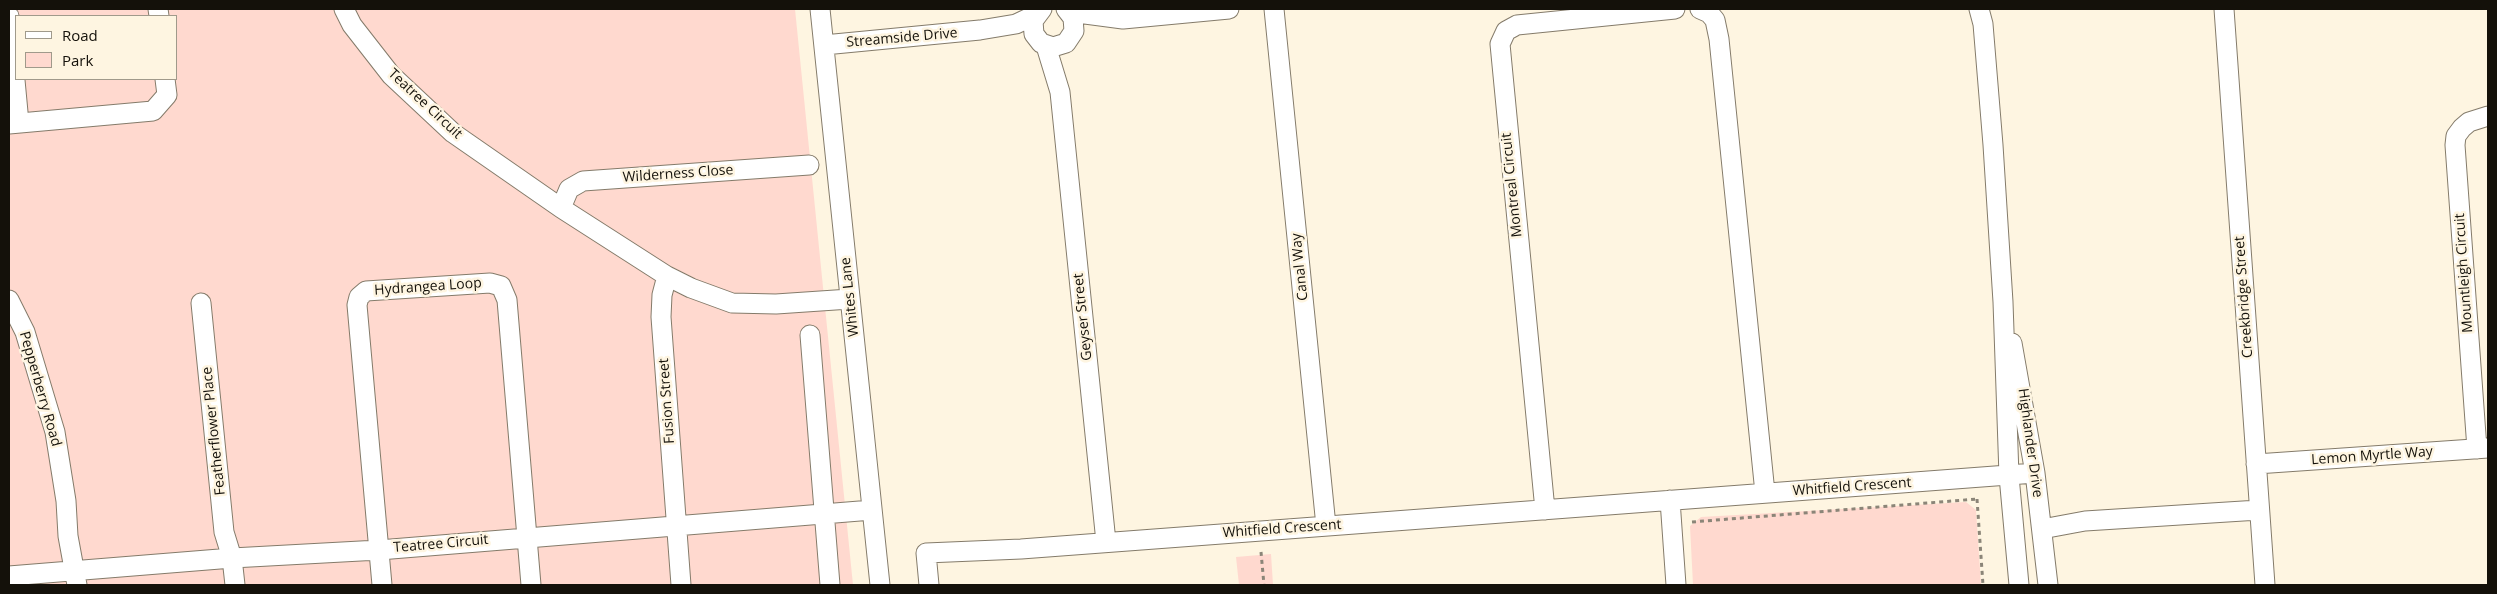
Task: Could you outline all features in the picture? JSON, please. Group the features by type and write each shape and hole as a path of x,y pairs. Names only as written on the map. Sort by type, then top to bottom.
{"street":[{"name":"Teatree Circuit","path":"344,9 352,25 391,75 453,133 561,208 667,276 690,288 732,303 776,304 850,299"},
{"name":"Whites Lane","path":"820,9 880,585"},
{"path":"1068,10 1123,19 1229,9"},
{"name":"Canal Way","path":"1274,9 1326,526"},
{"name":"Montreal Circuit","path":"1544,510 1500,44 1506,32 1518,25 1675,9"},
{"path":"1700,9 1709,13 1715,20 1719,39 1765,493"},
{"name":"Creekbridge Street","path":"2224,9 2265,585"},
{"name":"Streamside Drive","path":"824,45 980,30 1016,24 1040,10"},
{"name":"Geyser Street","path":"1040,10 1033,28 1042,43 1060,92 1106,542"},
{"name":"Geyser Street","path":"1060,92 1069,40 1075,24 1068,10"},
{"name":"Highlander Drive","path":"1983,14 2003,302 2009,476 2019,585"},
{"path":"9,16 14,124 153,111 167,95 165,80"},
{"path":"1069,40 1123,19"},
{"name":"Streamside Drive","path":"980,30 1042,43 1052,47 1069,40"},
{"name":"Mountleigh Circuit","path":"2483,448 2455,145 2456,136 2462,128 2469,122 2488,116"},
{"name":"Wilderness Close","path":"561,208 569,190 583,181 809,165"},
{"name":"Fusion Street","path":"667,276 662,296 661,317 681,585"},
{"name":"Hydrangea Loop","path":"379,550 357,305 359,297 366,291 490,283 501,286 507,300 527,536"},
{"name":"Pepperberry Road","path":"9,300 25,332 55,432 76,578"},
{"name":"Highlander Drive","path":"2003,302 2021,382 2035,473 2048,585"},
{"name":"Featherflower Place","path":"201,304 224,532 232,558 235,585"},
{"path":"810,335 830,585"},
{"name":"Lemon Myrtle Way","path":"2256,464 2483,448"},
{"name":"Whitfield Crescent","path":"929,585 926,553 1106,542 2035,473"},
{"path":"1670,500 1676,585"},
{"name":"Teatree Circuit","path":"9,576 76,578 232,558 379,550 527,536 872,510"},
{"path":"2042,528 2085,521 2260,510"},
{"path":"527,536 531,585"},
{"path":"379,550 382,585"},
{"path":"2046,562 2053,585"}],"path":[{"path":"1976,478 1983,585"},
{"path":"1692,530 1692,521 1977,499"},
{"path":"1261,552 1264,585"}],"green space":[{"path":"9,9 795,9 853,585 9,585"},
{"path":"1966,502 1976,510 1981,585 1693,585 1690,526 1701,517"},
{"path":"1271,554 1273,585 1239,585 1236,557"}]}
